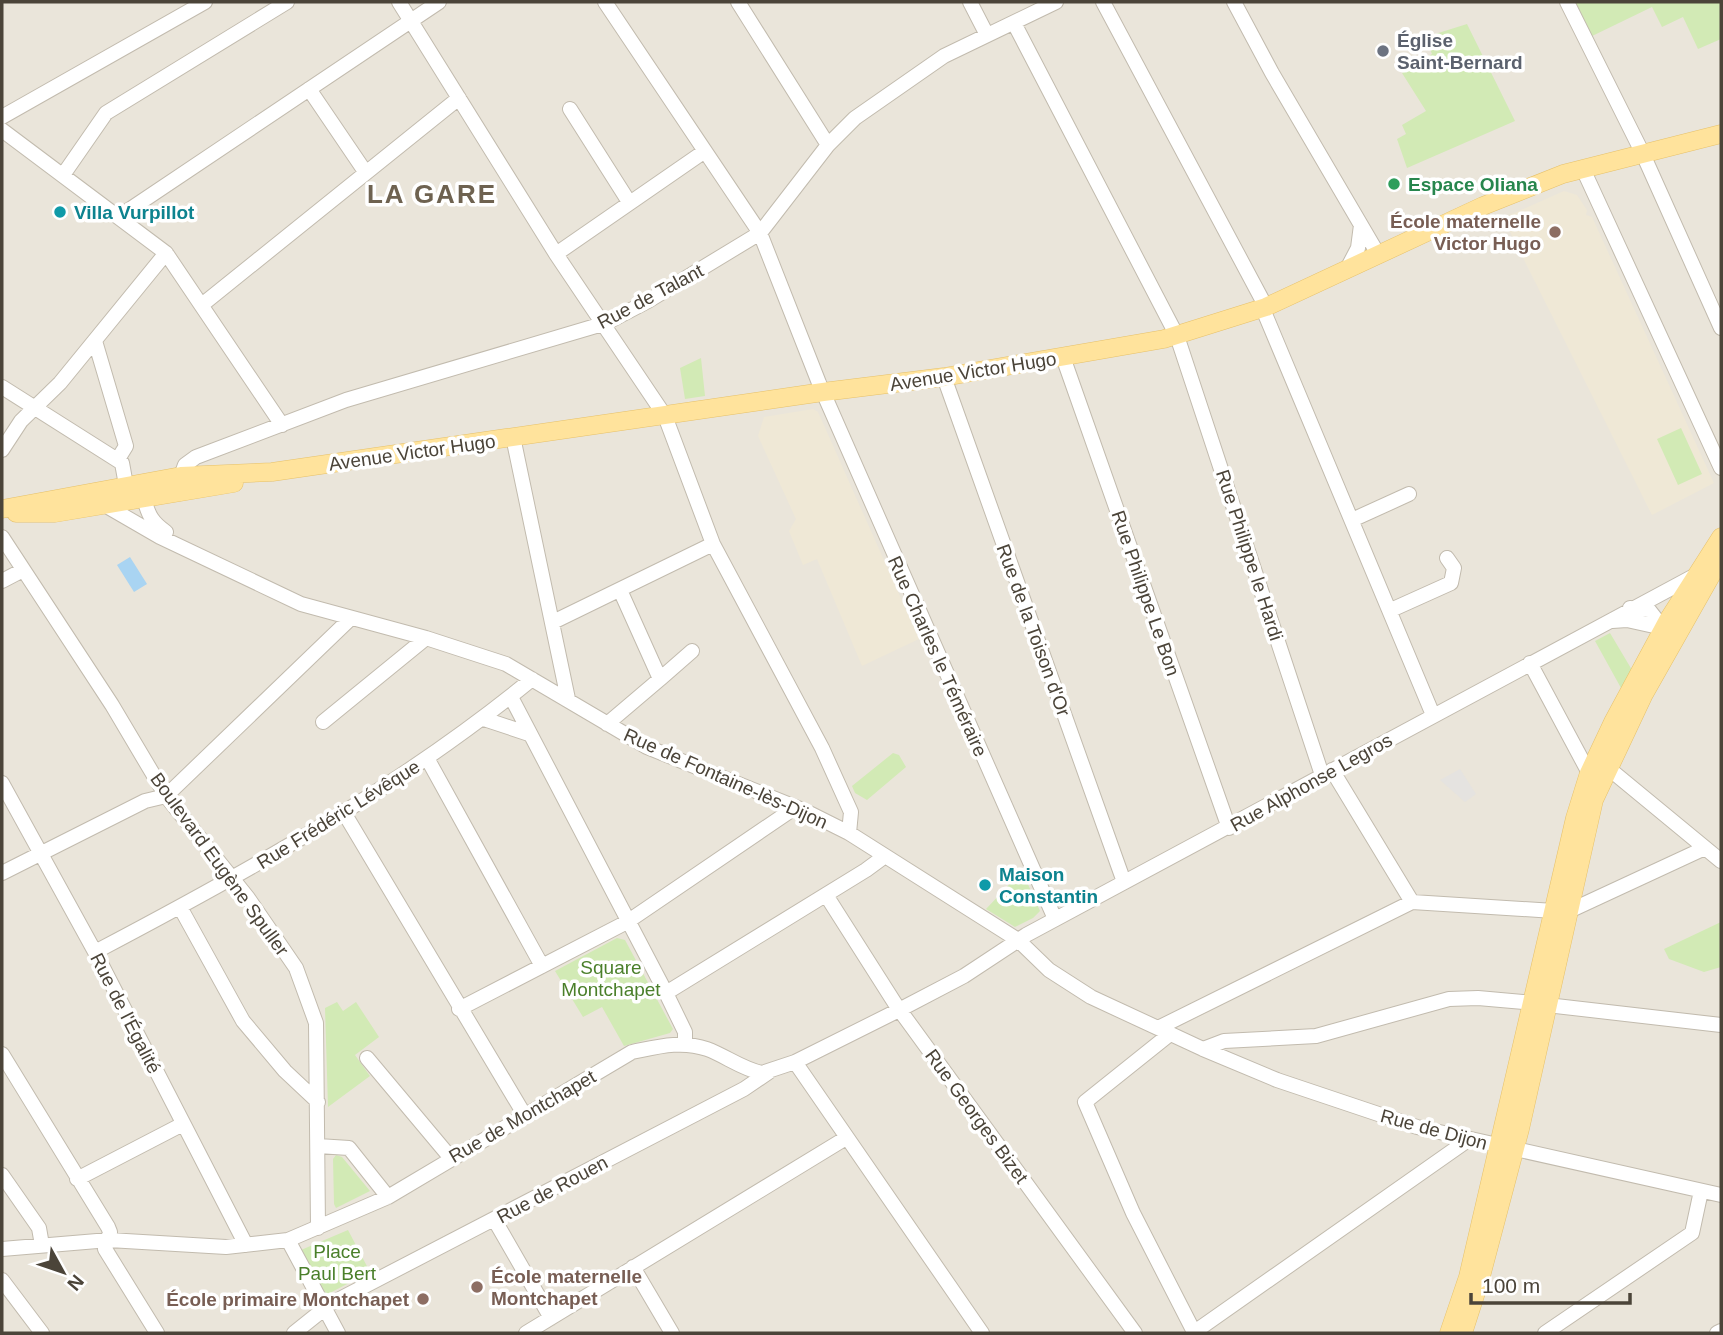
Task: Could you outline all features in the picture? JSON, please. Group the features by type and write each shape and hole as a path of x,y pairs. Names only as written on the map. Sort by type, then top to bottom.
{"main road":[{"name":"Avenue Victor Hugo","path":"2,512 55,513 103,504 175,481 272,472 944,377 1177,336 1266,307 1483,206 1583,169 1721,134"},
{"name":"Avenue Victor Hugo","path":"2,512 254,479 272,472"},
{"path":"29,513 133,494"},
{"path":"1463,1333 1541,1004 1561,912 1575,818 1589,774 1663,628 1721,537"},
{"path":"1561,912 1607,767 1689,610 1721,558"},
{"path":"1663,628 1689,610"},
{"path":"1627,728 1639,691 1661,650 1663,628"},
{"path":"1449,1333 1508,1147"}],"street":[{"path":"2,117 205,2"},
{"path":"63,175 106,113 286,2"},
{"path":"399,2 556,254 606,323 665,416 713,544 822,748 851,812 849,834"},
{"path":"120,216 439,2"},
{"name":"Rue Charles le Téméraire","path":"604,2 760,233 823,392 1055,919"},
{"path":"738,2 828,145"},
{"path":"970,2 986,35"},
{"name":"Rue de Talant","path":"175,481 185,465 196,457 346,400 606,323 687,279 760,233 828,145 855,118 944,56 1056,2"},
{"path":"1102,2 1266,307 1265,314 1433,715"},
{"path":"1234,2 1272,73 1378,254"},
{"path":"1567,2 1642,152 1721,328"},
{"name":"Rue Philippe le Hardi","path":"1014,23 1177,336 1327,773 1412,902"},
{"path":"309,89 366,173"},
{"path":"203,304 459,98"},
{"path":"570,109 629,202"},
{"path":"2,130 166,253 203,304 282,425"},
{"path":"556,254 705,151"},
{"path":"1583,169 1721,467"},
{"path":"1347,269 1358,248 1362,225"},
{"path":"2,450 20,421 95,341 166,253"},
{"path":"95,341 125,446 118,459"},
{"name":"Rue Philippe Le Bon","path":"1063,357 1229,828"},
{"name":"Rue de la Toison d'Or","path":"944,377 1124,882"},
{"path":"2,387 118,459 124,465 133,494 131,514 143,528"},
{"path":"513,437 568,699"},
{"name":"Rue de Fontaine-lès-Dijon","path":"133,494 154,524 190,549"},
{"path":"1352,520 1409,495"},
{"name":"Rue de Fontaine-lès-Dijon","path":"103,504 143,528 301,604 426,638 506,664 647,747 796,807 849,834 1018,940 1049,971 1091,998 1164,1031"},
{"name":"Boulevard Eugène Spuller","path":"2,537 166,796 233,880 296,968 316,1023 318,1228"},
{"path":"553,622 713,544"},
{"path":"1391,610 1451,583 1454,568 1447,558"},
{"path":"2,580 23,570"},
{"name":"Rue Alphonse Legros","path":"1018,940 1604,623 1633,615 1694,576"},
{"path":"620,590 660,679"},
{"path":"1633,615 1645,637 1647,659"},
{"name":"Rue Alphonse Legros","path":"1633,615 1663,628"},
{"path":"2,873 145,801 166,796 350,619"},
{"path":"323,722 426,638"},
{"path":"607,724 692,651"},
{"path":"1530,663 1589,774"},
{"name":"Rue Frédéric Lévêque","path":"95,953 233,880 427,758 484,719 532,679"},
{"path":"511,697 666,993 685,1032 685,1045"},
{"path":"484,719 529,734"},
{"path":"427,758 542,966"},
{"path":"1607,767 1721,862"},
{"name":"Rue de l'Égalité","path":"3,789 42,853 246,1245"},
{"path":"459,1009 627,922 796,807"},
{"path":"343,811 524,1114"},
{"path":"1468,1140 1194,1333 1133,1213 1085,1102 1164,1031 1412,902 1561,912 1705,848"},
{"path":"666,993 885,856"},
{"name":"Rue Georges Bizet","path":"826,895 899,1010 1135,1333"},
{"path":"180,908 243,1021 285,1071 301,1082 318,1102"},
{"path":"769,1072 795,1062 964,976 1018,940"},
{"path":"1203,1049 1224,1041 1315,1036 1449,999 1478,998 1541,1004 1721,1026"},
{"name":"Rue de Dijon","path":"1164,1031 1277,1080 1373,1114 1468,1140 1721,1195"},
{"name":"Rue de Montchapet","path":"2,1249 109,1240 246,1245 288,1240 388,1197 450,1157 632,1052 674,1043 706,1049 755,1072 769,1072"},
{"path":"4,1057 108,1227 109,1240 105,1249 157,1333"},
{"path":"367,1058 450,1157"},
{"path":"795,1062 977,1332"},
{"name":"Rue de Rouen","path":"294,1333 329,1306 744,1089 769,1072"},
{"path":"77,1179 183,1124"},
{"path":"526,1333 846,1138"},
{"path":"318,1146 349,1148 388,1197"},
{"path":"2,1175 39,1228 42,1245"},
{"path":"1545,1333 1692,1233 1701,1191"},
{"path":"494,1219 551,1318"},
{"path":"288,1240 329,1306 338,1333"},
{"path":"633,1267 672,1333"},
{"path":"2,1280 42,1333"}],"shaded area":[{"path":"2,2 1721,2 1721,1333 2,1333"},
{"path":"1564,191 1577,195 1587,210 1586,215 1592,217 1714,483 1652,515 1503,218"},
{"path":"813,409 818,412 919,639 862,666 817,559 803,565 789,531 796,519 758,436 764,417"},
{"path":"1460,769 1476,794 1465,802 1440,780"}],"green space":[{"path":"1570,2 1721,2 1721,39 1698,49 1683,17 1662,27 1652,7 1588,38"},
{"path":"1467,24 1515,121 1407,168 1397,139 1406,134 1402,125 1426,111 1402,73 1432,54 1429,47 1432,35"},
{"path":"701,358 705,396 685,399 680,368"},
{"path":"1681,428 1702,474 1678,485 1657,439"},
{"path":"1610,633 1632,670 1621,688 1595,641"},
{"path":"893,753 899,755 906,767 867,800 855,793 852,786"},
{"path":"1022,871 1040,911 1033,918 1015,927 986,909"},
{"path":"1721,922 1721,967 1704,972 1669,959 1664,949"},
{"name":"Square Montchapet","path":"617,938 625,940 673,1029 670,1033 624,1046 602,1007 583,1017 555,971"},
{"path":"337,1002 343,1011 356,1002 379,1037 355,1055 370,1076 328,1107 325,1008"},
{"path":"336,1155 342,1157 370,1191 336,1208 333,1159"},
{"name":"Place Paul Bert","path":"348,1230 370,1272 326,1295 301,1250"}],"water":[{"path":"130,557 147,584 134,592 117,565"}],"place":[{"name":"Église Saint-Bernard","path":"1383,51"},
{"name":"Espace Oliana","path":"1394,184"},
{"name":"Villa Vurpillot","path":"60,212"},
{"name":"École maternelle Victor Hugo","path":"1555,232"},
{"name":"Maison Constantin","path":"985,885"},
{"name":"École maternelle Montchapet","path":"477,1287"},
{"name":"École primaire Montchapet","path":"423,1299"}],"district":[{"name":"LA GARE","path":"432,194"}]}
